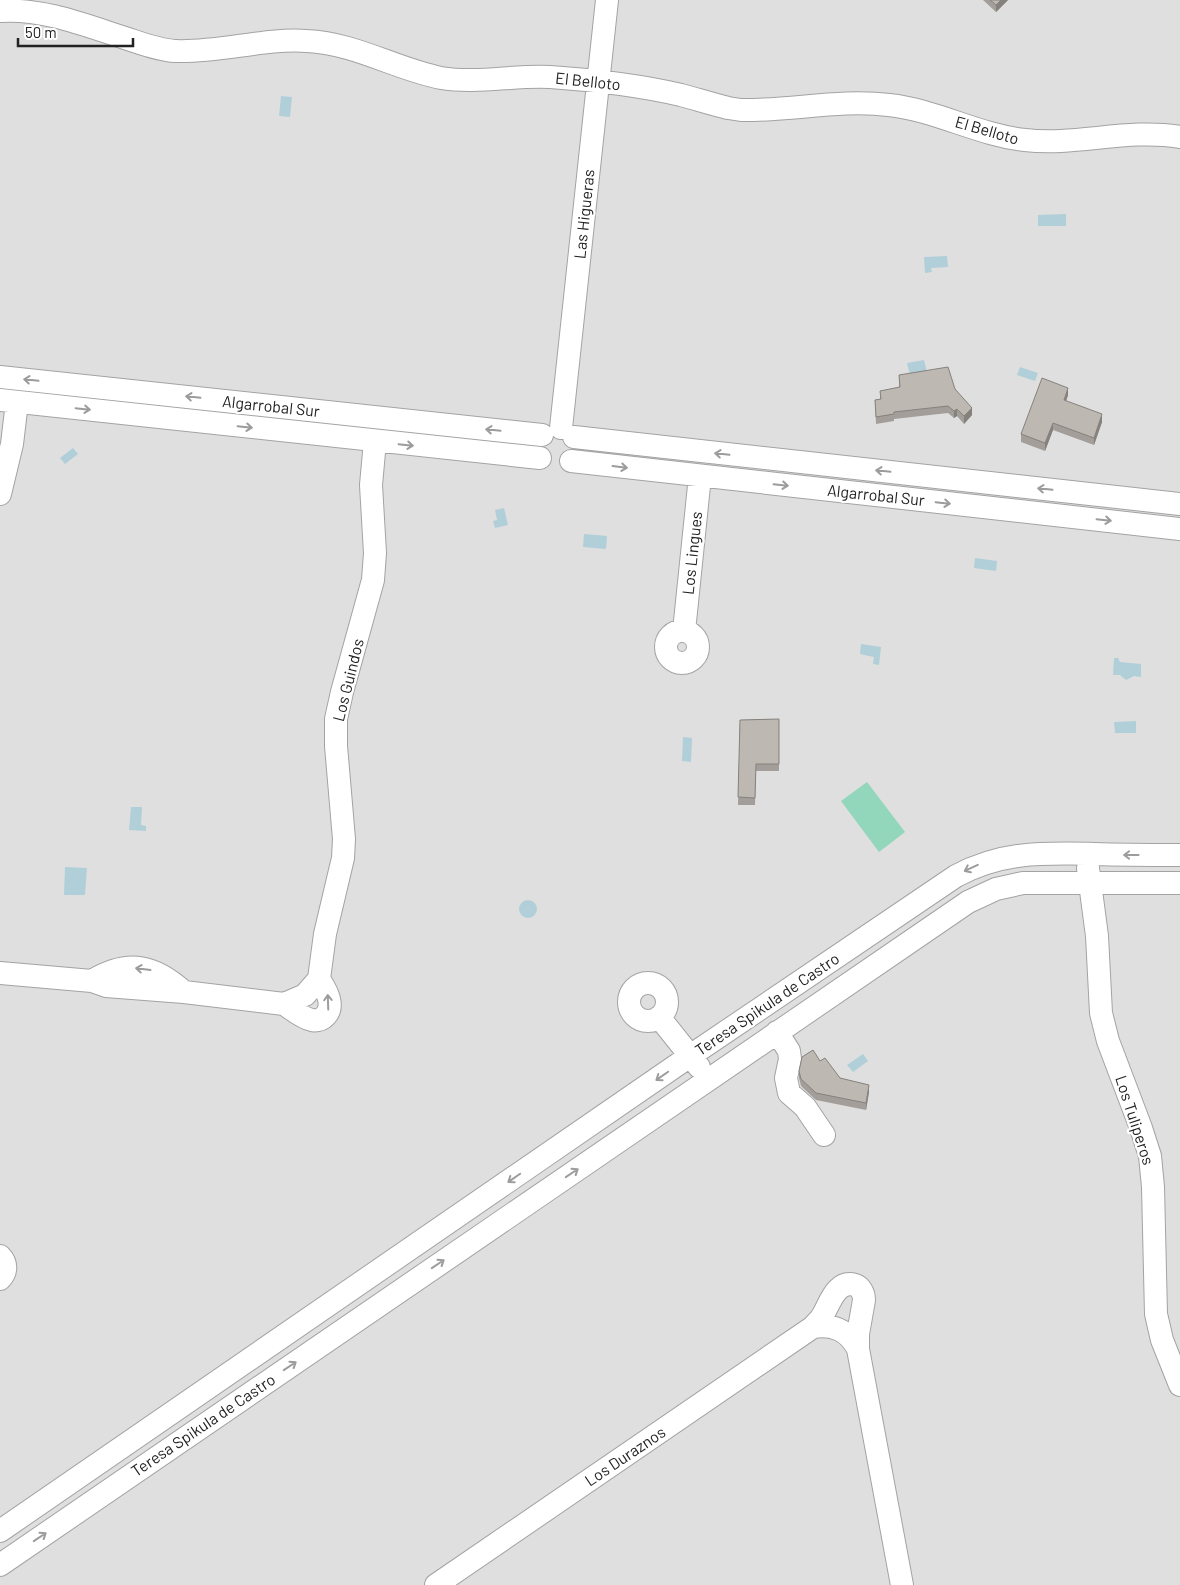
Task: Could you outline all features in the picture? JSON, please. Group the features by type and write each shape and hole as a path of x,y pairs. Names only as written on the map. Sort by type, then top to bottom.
{"street":[{"name":"Las Higueras","path":"559,434 607,0"},
{"name":"El Belloto","path":"0,11 27,11 47,14 174,51 307,40 343,47 441,78 466,80 548,77 598,81 681,95 741,110 851,104 891,105 1025,140 1057,141 1153,134 1180,137"},
{"name":"Algarrobal Sur","path":"0,376 559,434 1180,504"},
{"name":"Algarrobal Sur","path":"8,401 540,458"},
{"path":"0,494 12,444 8,401"},
{"path":"559,434 577,447 572,461 558,468 548,465 540,458 537,446 559,434"},
{"name":"Los Guindos","path":"0,973 92,981 115,970 142,969 162,974 184,992 284,1004 311,1020 323,1018 330,1002 328,994 319,979 325,934 343,858 344,839 336,746 336,719 374,580 371,485 375,441"},
{"name":"Algarrobal Sur","path":"572,461 1180,529"},
{"name":"Los Lingues","path":"684,630 700,476"},
{"name":"Teresa Spikula de Castro","path":"0,1531 690,1056 936,889 969,869 982,863 1014,856 1087,854 1180,855"},
{"name":"Los Tuliperos","path":"1087,854 1097,936 1101,1013 1108,1041 1150,1156 1153,1187 1156,1314 1162,1340 1180,1385"},
{"name":"Teresa Spikula de Castro","path":"0,1565 953,911 983,894 1002,887 1023,883 1180,883"},
{"path":"659,1017 708,1080"},
{"path":"777,1032 789,1051 790,1059 786,1078 789,1093 805,1107 824,1135"},
{"path":"0,1256 5,1262 6,1267 0,1279"},
{"path":"391,1263 406,1286"},
{"name":"Los Duraznos","path":"436,1585 813,1327 821,1318 836,1290 846,1284 855,1285 862,1290 864,1300 858,1334 858,1349 902,1585"},
{"path":"813,1327 830,1326 838,1328 850,1336 858,1349"}],"shaded area":[{"path":"0,0 1180,0 1180,1585 0,1585"}],"green space":[{"path":"867,782 905,832 879,852 841,801"}],"water":[{"path":"281,96 292,97 290,117 279,116"},
{"path":"1066,214 1066,226 1038,226 1038,215"},
{"path":"947,256 948,267 931,268 932,272 925,273 924,257"},
{"path":"924,360 927,372 910,375 907,363"},
{"path":"1020,367 1038,373 1035,381 1017,375"},
{"path":"73,448 78,454 65,464 60,458"},
{"path":"504,508 508,525 495,528 493,521 497,520 495,510"},
{"path":"584,534 607,536 606,549 583,547"},
{"path":"975,558 997,561 996,571 974,568"},
{"path":"861,644 881,647 879,665 873,664 874,657 860,654"},
{"path":"1114,658 1118,658 1120,662 1141,664 1141,677 1134,676 1126,680 1120,675 1113,675"},
{"path":"1136,721 1136,733 1115,733 1114,722"},
{"path":"683,737 692,738 691,762 682,761"},
{"path":"131,807 142,807 141,825 146,826 146,831 129,830"},
{"path":"65,867 87,868 85,895 64,895"},
{"path":"528,900 534,903 537,909 534,915 528,918 522,915 519,909 522,903"},
{"path":"863,1054 868,1061 853,1072 847,1065"}],"building":[{"path":"990,0 1001,0 996,5"},
{"path":"948,367 955,389 972,408 964,416 957,409 954,411 948,406 894,412 894,414 876,417 875,400 881,399 880,391 900,387 899,375"},
{"path":"1042,378 1068,388 1064,400 1102,414 1094,438 1053,423 1045,443 1021,434"},
{"path":"779,719 779,764 756,764 755,798 738,797 740,720"},
{"path":"813,1050 820,1061 825,1058 840,1078 869,1085 866,1103 816,1093 801,1079 799,1071 802,1057"}]}
